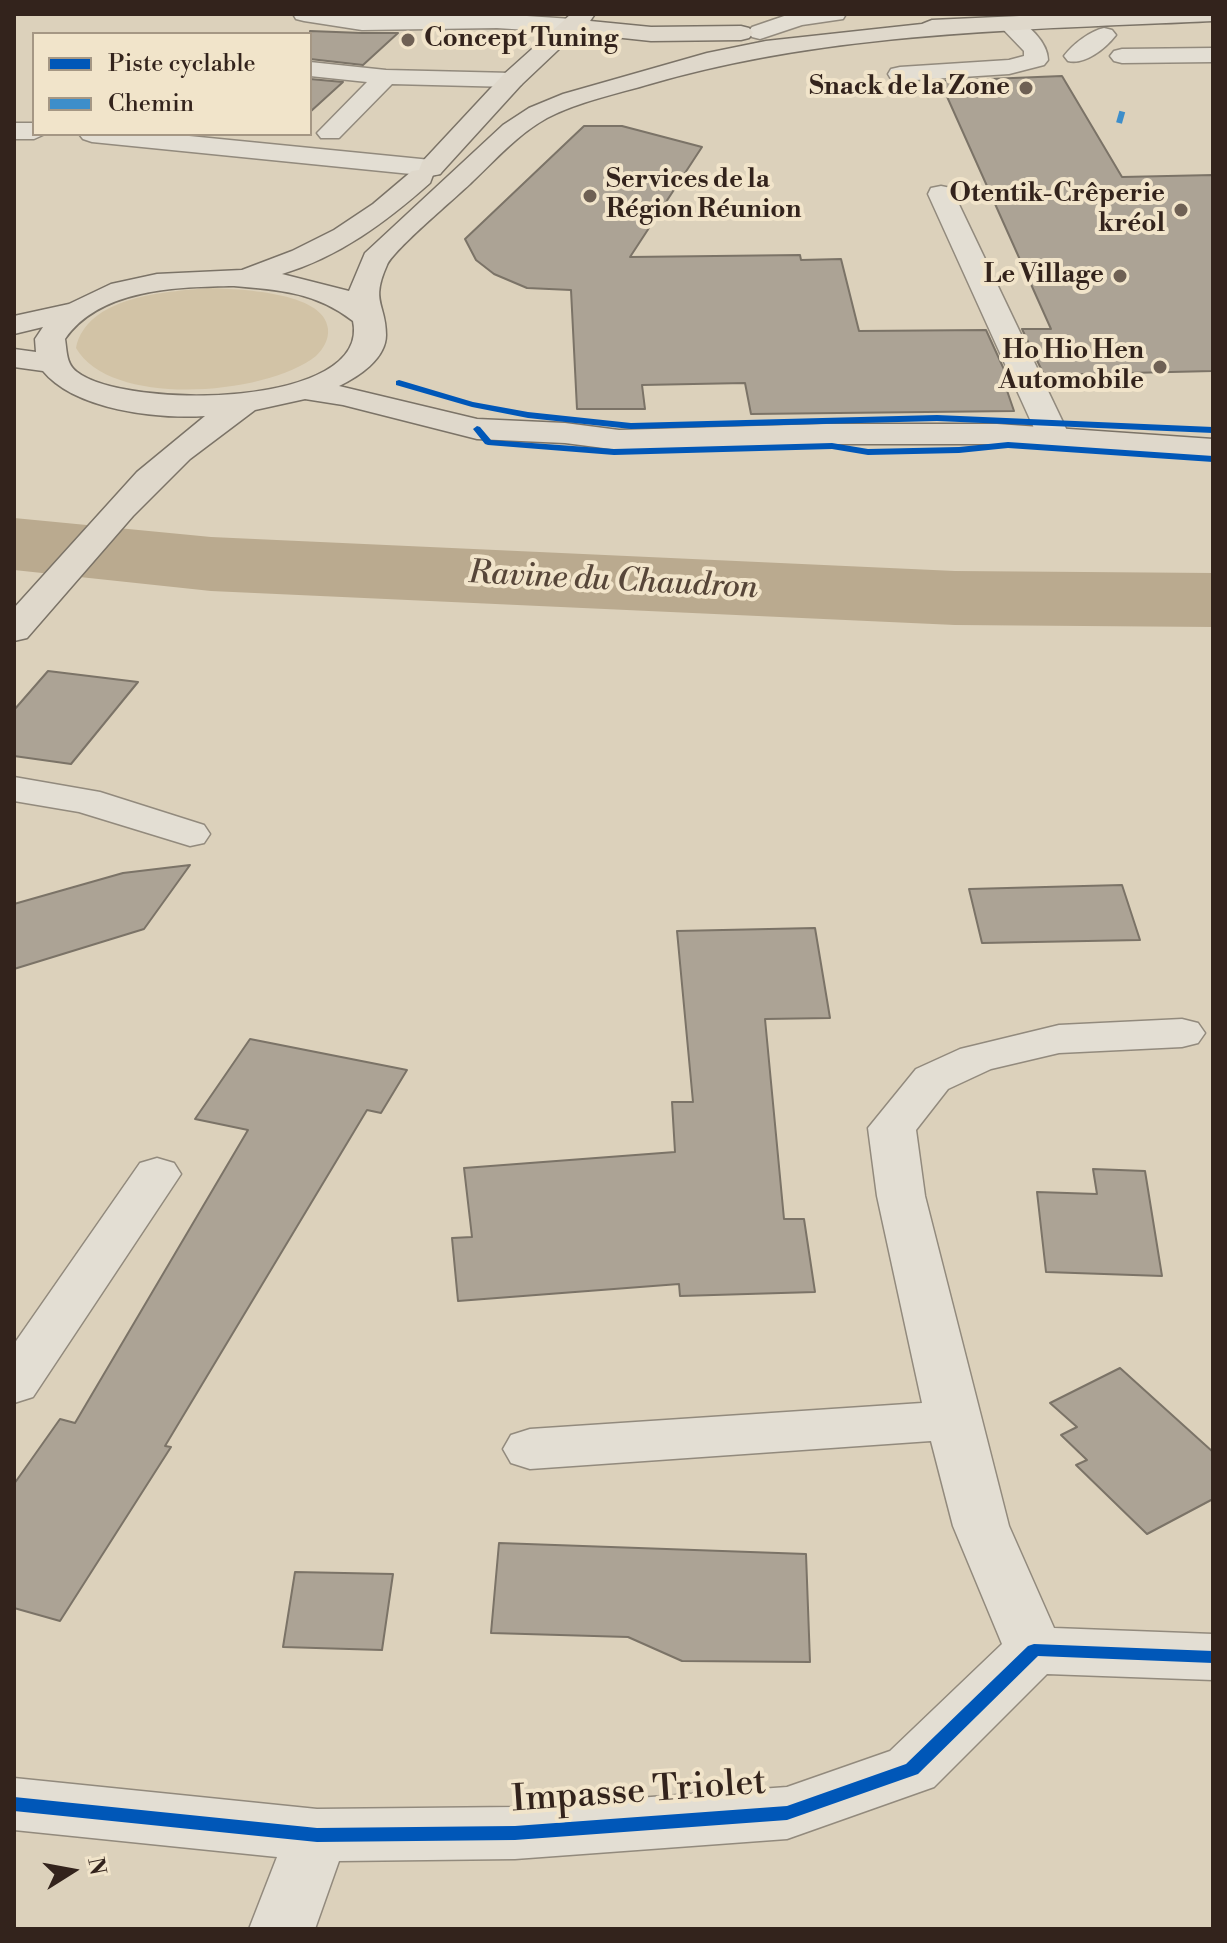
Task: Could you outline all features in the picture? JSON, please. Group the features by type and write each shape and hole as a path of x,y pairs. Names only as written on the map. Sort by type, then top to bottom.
{"main road":[{"path":"77,311 64,320 50,339 53,363 66,379 98,394 143,404 193,407 245,403 305,390 340,374 363,356 371,336 362,297 375,259 512,130 538,113 668,65 673,55 670,43 639,27 633,14"},
{"path":"642,77 766,48 962,27 1213,14"},
{"path":"14,325 77,311 121,292 158,283 240,277 295,263 355,232 388,208 431,168 512,80 578,20 651,34 760,32 844,21 962,27"},
{"path":"431,168 536,99 582,80 673,55 844,21"},
{"path":"240,277 294,283 338,296 365,316"},
{"path":"363,356 382,377 565,433"},
{"path":"14,358 53,363"},
{"path":"305,390 343,396 477,429 565,433 619,440 826,434 997,434 1213,449"},
{"path":"20,624 152,477 213,422 245,403"},
{"path":"143,404 163,428 165,444 152,477"}],"street":[{"path":"304,14 362,23 578,20"},
{"path":"900,74 1009,67 1036,60 1036,49 1010,24"},
{"path":"1076,56 1104,35"},
{"path":"1122,56 1213,55"},
{"path":"312,69 386,77 512,80"},
{"path":"330,133 386,77"},
{"path":"112,136 431,168"},
{"path":"941,194 1054,437"},
{"path":"14,789 86,801 190,834"},
{"path":"1182,1033 1059,1039 976,1059 932,1079 892,1128 901,1196 981,1526 1034,1650 1213,1657"},
{"path":"14,1384 157,1174"},
{"path":"530,1449 953,1420"},
{"name":"Impasse Triolet","path":"14,1804 317,1835 515,1833 787,1813 912,1769 1034,1650"},
{"path":"282,1929 317,1835"}],"shaded area":[{"path":"208,288 257,291 312,307 323,316 328,329 325,344 316,356 263,380 191,390 154,388 121,380 94,367 76,348 83,331 95,317 111,307 150,295"}],"building":[{"path":"310,32 398,33 363,65 312,59"},
{"name":"Le Village","path":"1062,76 1122,177 1213,175 1213,371 1044,375 1022,329 1051,329 940,81"},
{"path":"312,79 343,82 312,110"},
{"path":"584,126 622,126 702,147 630,257 800,255 801,260 841,259 859,331 986,330 1007,376 1002,376 1014,411 751,414 745,383 642,385 645,409 577,409 571,290 527,288 494,274 476,260 465,239"},
{"path":"48,671 138,682 71,764 14,756 14,710"},
{"path":"190,865 144,929 14,969 14,904 123,873"},
{"path":"1122,885 1140,940 982,943 969,889"},
{"path":"815,928 830,1018 765,1019 784,1219 804,1219 815,1292 680,1296 679,1284 458,1301 452,1238 472,1237 464,1168 675,1152 672,1102 693,1102 677,931"},
{"path":"250,1039 407,1070 381,1113 367,1110 165,1446 171,1447 60,1621 14,1608 14,1484 60,1419 75,1423 248,1130 195,1119"},
{"path":"1093,1169 1145,1171 1162,1276 1046,1272 1037,1192 1097,1194"},
{"path":"1120,1368 1213,1452 1213,1499 1147,1534 1076,1465 1087,1460 1061,1435 1077,1427 1050,1403"},
{"path":"499,1543 806,1554 810,1662 682,1661 628,1637 491,1633"},
{"path":"295,1572 393,1574 382,1650 283,1647"}],"waterway":[{"name":"Ravine du Chaudron","path":"14,544 211,564 955,598 1213,600"}],"marked path":[{"path":"1119,123 1123,109"}],"cycle path":[{"path":"399,383 472,404 528,415 631,426 937,418 1213,430"},
{"path":"477,429 488,442 614,452 832,446 868,452 959,450 1008,445 1213,459"},
{"path":"14,1804 317,1835 515,1833 787,1813 912,1769 1034,1650 1213,1657"}],"place":[{"name":"Concept Tuning","path":"408,40"},
{"name":"Snack de la Zone","path":"1026,88"},
{"name":"Services de la Région Réunion","path":"590,196"},
{"name":"Otentik-Crêperie kréol","path":"1181,210"},
{"name":"Le Village","path":"1120,276"},
{"name":"Ho Hio Hen Automobile","path":"1160,367"}]}
